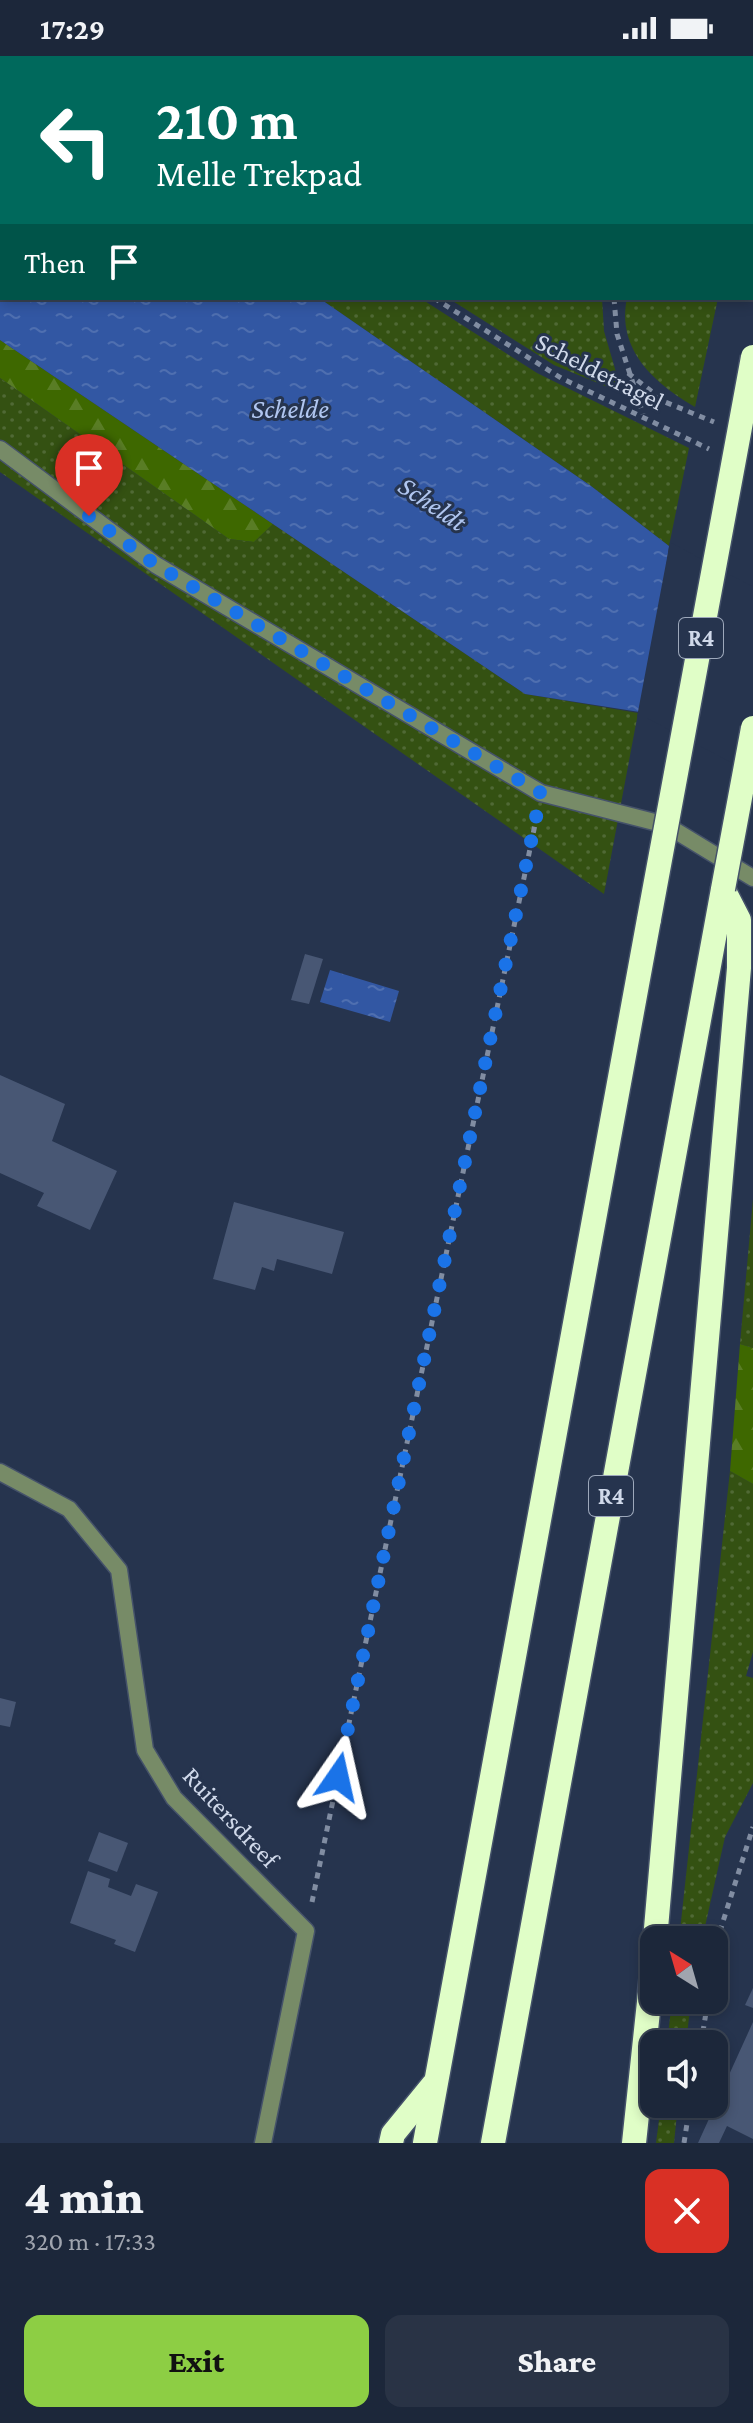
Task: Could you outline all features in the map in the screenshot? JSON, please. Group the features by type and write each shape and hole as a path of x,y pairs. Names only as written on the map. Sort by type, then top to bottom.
{"highway":[{"name":"R4","path":"426,2140 433,2085 753,357"},
{"name":"R4","path":"493,2143 753,728"},
{"path":"656,1926 739,968 739,920 723,889"},
{"path":"634,2143 648,2014"},
{"path":"392,2138 433,2085"}],"street":[{"path":"0,449 156,565 541,793 666,825 753,878"},
{"name":"Ruitersdreef","path":"0,1472 69,1509 119,1570 145,1750 174,1798 306,1931"},
{"path":"263,2143 306,1931"}],"path":[{"name":"Scheldetragel","path":"437,300 561,378 715,452"},
{"path":"614,300 617,334 643,415"},
{"path":"628,373 665,402 724,426"},
{"path":"306,1931 541,793"},
{"path":"722,1926 753,1827"},
{"path":"684,2143 688,2118"}],"green space":[{"path":"322,300 423,300 537,373 689,448 669,546 591,486"},
{"path":"451,300 602,300 604,331 622,393 554,365"},
{"path":"627,300 718,300 695,407 666,388 642,363 627,334"},
{"path":"0,340 273,524 254,542 229,539 0,378"},
{"path":"0,378 229,539 254,542 273,524 525,694 638,713 604,894 0,472"},
{"path":"753,1199 753,1348 740,1344"},
{"path":"740,1344 753,1348 753,1484 730,1471"},
{"path":"730,1471 753,1484 753,1652 746,1676 753,1678 753,1783 725,1837 705,1926 681,1926"},
{"path":"670,2014 689,2014 688,2030 669,2030"},
{"path":"659,2118 677,2118 674,2143 656,2143"}],"water":[{"name":"Schelde","path":"0,300 322,300 591,486 669,546 646,713 525,694 0,340"},
{"path":"330,970 399,991 390,1022 320,1002"}],"pier":[{"path":"670,542 753,587 753,774 645,717 637,717"}],"building":[{"path":"305,954 323,959 309,1004 291,1000"},
{"path":"0,1075 65,1104 52,1141 117,1171 90,1230 37,1206 44,1193 0,1173"},
{"path":"234,1202 344,1232 332,1274 277,1259 274,1271 262,1267 255,1290 213,1279"},
{"path":"0,1698 16,1702 10,1727 0,1725"},
{"path":"99,1832 128,1843 117,1872 88,1861"},
{"path":"88,1871 110,1879 108,1887 131,1896 136,1884 158,1892 135,1952 114,1944 116,1940 70,1923"},
{"path":"753,1988 753,2008 745,2005"},
{"path":"753,2022 753,2139 727,2126 719,2143 698,2143 709,2118 728,2118 728,2077"}],"route":[{"path":"89,516 156,565 541,793 338,1777"}],"water label":[{"name":"Scheldt","path":"433,503"}]}
